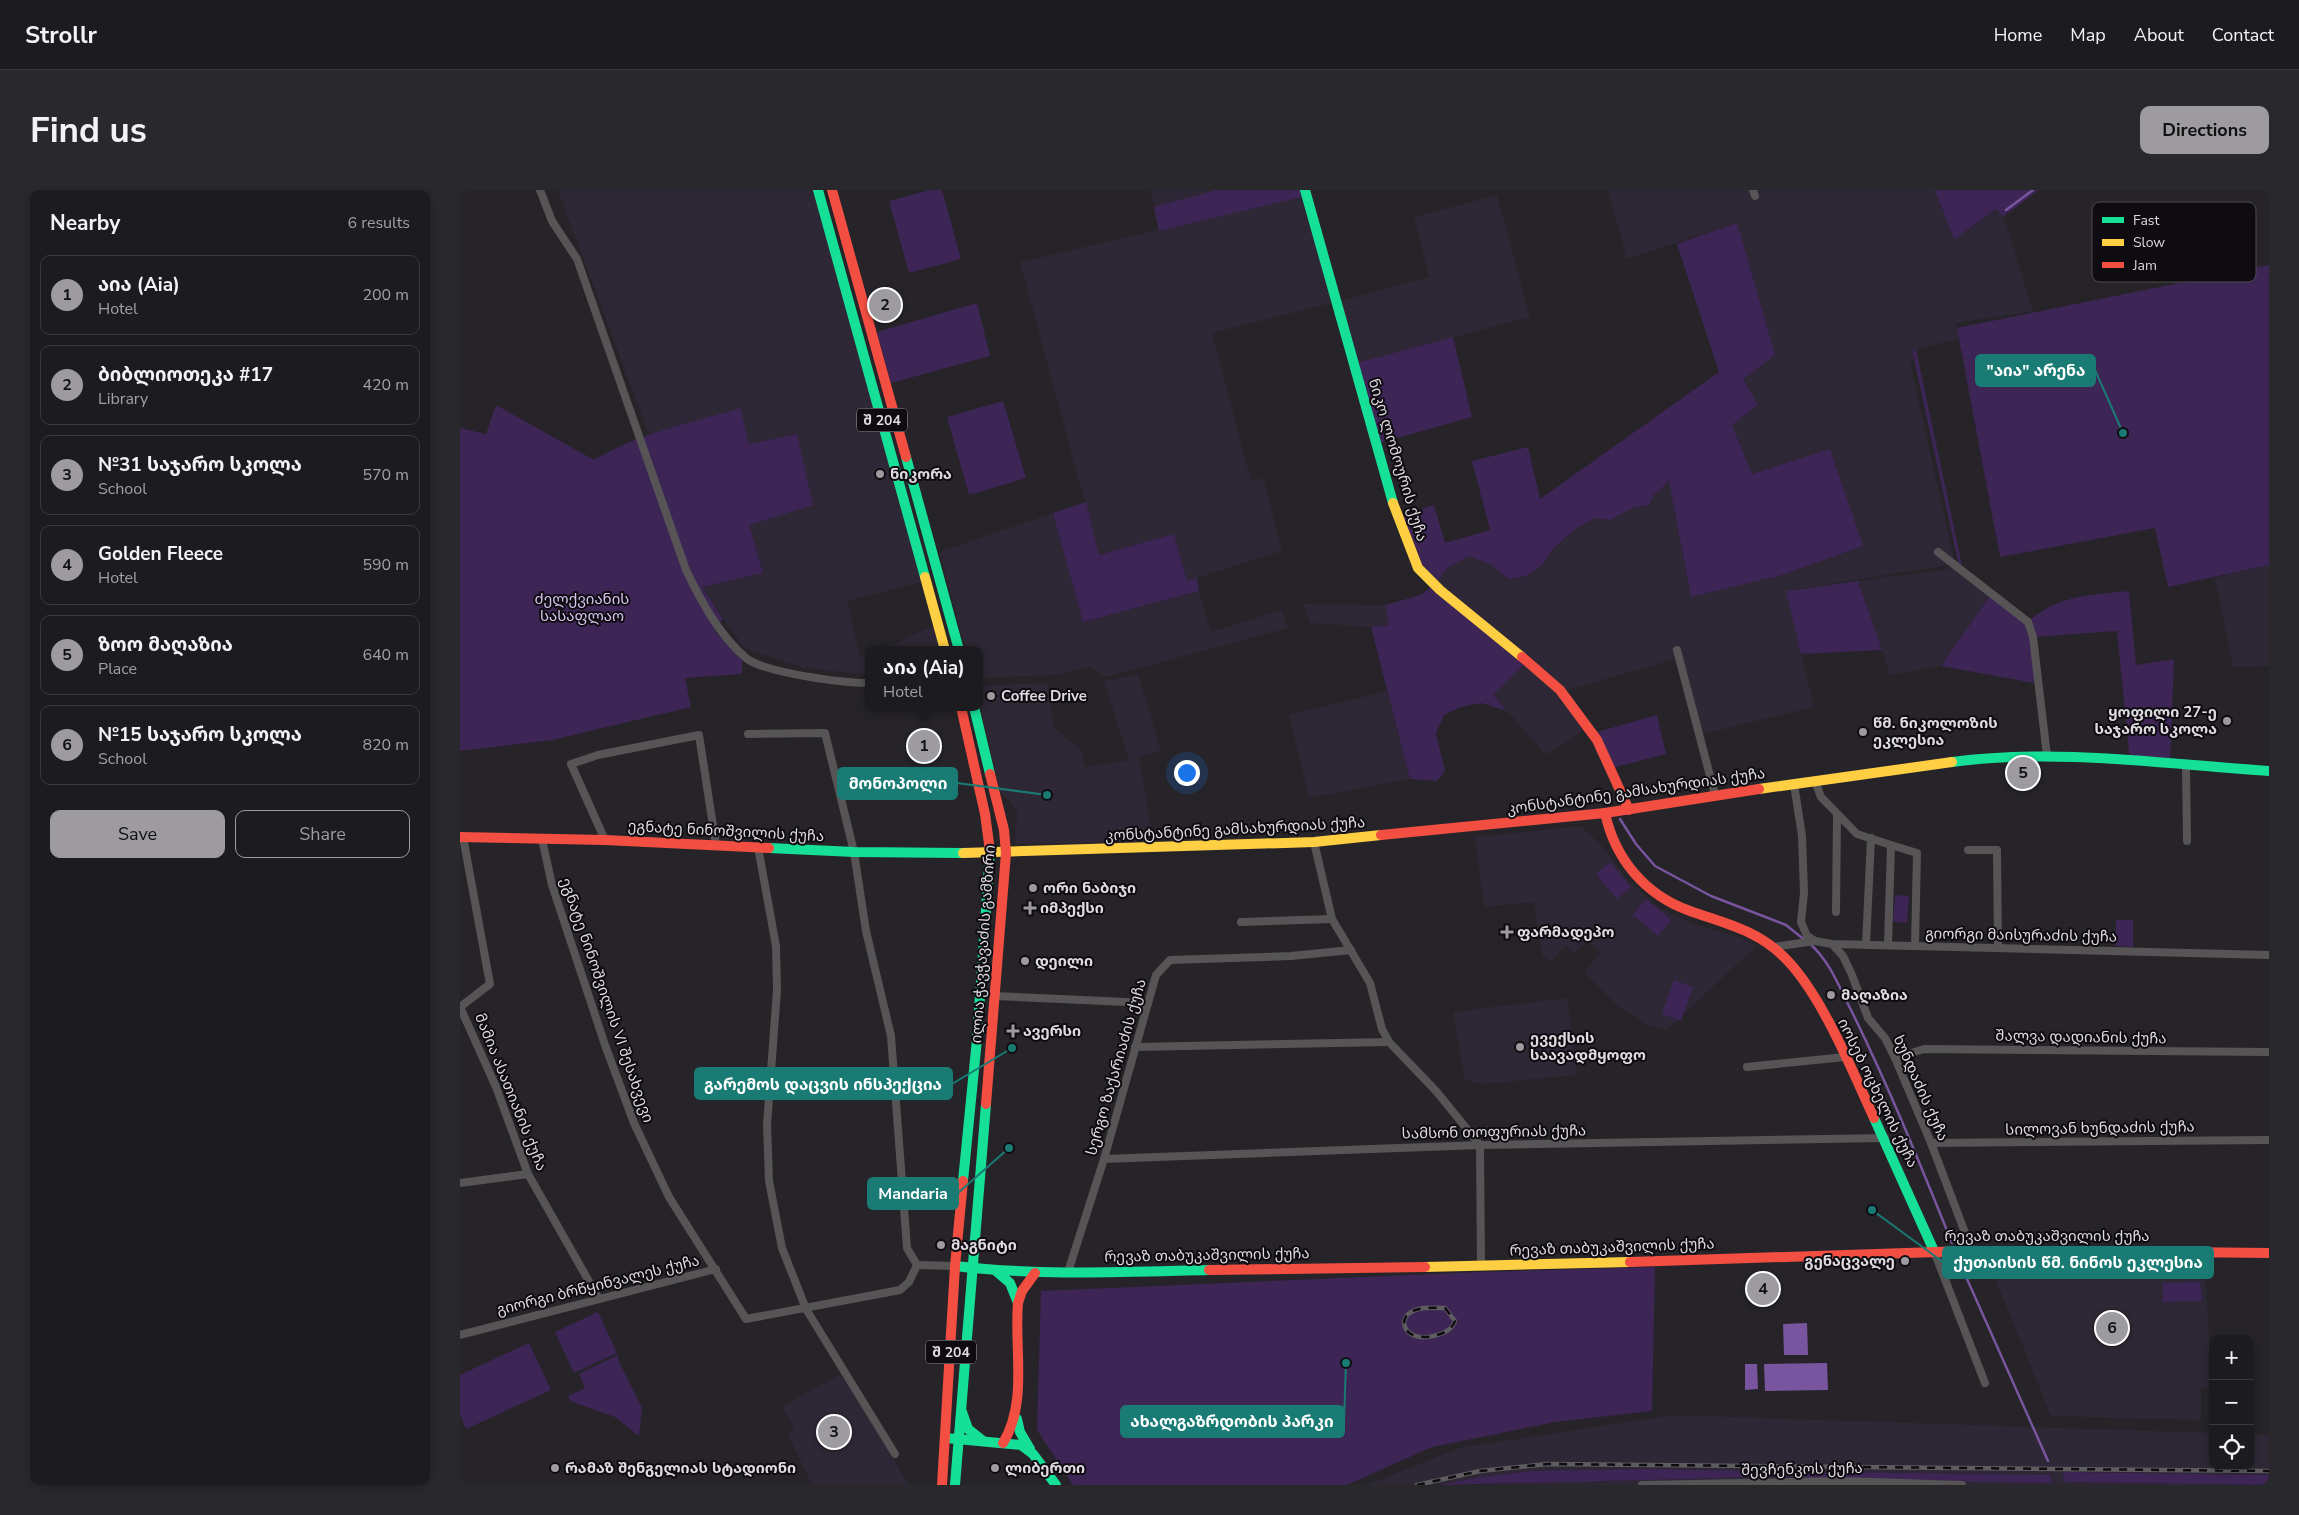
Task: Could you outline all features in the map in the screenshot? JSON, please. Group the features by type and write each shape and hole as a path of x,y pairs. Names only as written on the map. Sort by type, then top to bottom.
{"main road":[{"name":"შ 204","path":"818,190 945,646"},
{"name":"შ 204","path":"832,190 958,646"},
{"name":"ნიკო ლომოურის ქუჩა","path":"1305,190 1398,519 1418,568 1440,590 1560,690 1597,740 1629,810"},
{"name":"ილია ჭავჭავაძის გამზირი","path":"942,1485 955,1266 977,1039 990,853 985,814 962,711"},
{"name":"ილია ჭავჭავაძის გამზირი","path":"955,1485 974,1269 1006,853 1004,830 975,711"},
{"name":"კონსტანტინე გამსახურდიას ქუჩა","path":"990,853 1314,842 1605,814 1716,795 1985,758 2047,756 2269,772"},
{"name":"იოსებ ოცხელის ქუჩა","path":"1605,814 1608,832 1616,850 1628,869 1648,886 1668,901 1689,911 1740,925 1773,947 1797,972 1812,994 1885,1138 1934,1251"},
{"name":"ეგნატე ნინოშვილის ქუჩა","path":"462,837 605,840 854,852 990,853"},
{"name":"რევაზ თაბუკაშვილის ქუჩა","path":"955,1266 1035,1273 1481,1266 1934,1251 2269,1253"},
{"path":"996,1271 1010,1283 1018,1303"},
{"path":"1004,1443 1012,1433 1015,1414 1018,1303 1026,1285 1035,1273"},
{"path":"961,1409 968,1429 984,1442"},
{"path":"1015,1414 1020,1432 1033,1454 1056,1485"},
{"path":"946,1438 1021,1446 1033,1454"}],"street":[{"path":"540,190 552,221 577,259 686,570 702,605 747,659 776,670 865,682"},
{"path":"1938,552 2028,622 2034,637 2047,756"},
{"path":"1677,650 1716,795"},
{"path":"748,734 825,733 854,852 866,931 891,1036 907,1248 917,1265"},
{"path":"605,840 572,764 598,755 699,735 716,845"},
{"path":"2186,766 2187,841"},
{"path":"1815,781 1821,797 1837,816 1857,834 1917,853 1915,946"},
{"path":"1794,784 1802,836 1804,893 1801,922 1807,936 1814,941"},
{"path":"1836,912 1837,816"},
{"name":"მამია ასათიანის ქუჩა","path":"462,837 490,984 460,1007 496,1087 528,1174 599,1299"},
{"path":"1866,944 1871,838"},
{"name":"ეგნატე ნინოშვილის VI შესახვევი","path":"542,839 552,885 605,1045 634,1123 669,1197 716,1269"},
{"path":"1314,842 1332,918 1370,983 1382,1029 1389,1042 1436,1091 1480,1145 1481,1266"},
{"path":"1888,945 1891,845"},
{"path":"758,847 774,937 777,972 767,1125 768,1181 782,1248 806,1309 895,1454"},
{"path":"1968,850 1997,850 1998,948"},
{"path":"1241,922 1332,918"},
{"name":"გიორგი მაისურაძის ქუჩა","path":"1773,947 1814,941 1832,944 2269,955"},
{"name":"ხუნდაძის ქუჩა","path":"1832,944 1843,956 1868,1018 1885,1038 1895,1058 1931,1143 1972,1251"},
{"name":"სერგო ზაქარიაძის ქუჩა","path":"1068,1272 1104,1159 1156,976 1170,960 1291,956 1351,950"},
{"path":"994,996 1148,1002"},
{"path":"1135,1047 1389,1042"},
{"name":"შალვა დადიანის ქუჩა","path":"1895,1058 1924,1049 2269,1052"},
{"path":"1748,1067 1845,1057"},
{"name":"სამსონ თოფურიას ქუჩა","path":"1104,1159 1480,1145 1885,1138"},
{"name":"სილოვან ხუნდაძის ქუჩა","path":"1931,1143 2269,1140"},
{"path":"460,1182 528,1174"},
{"path":"1934,1251 1985,1382"},
{"path":"806,1309 900,1290 909,1282 917,1265"},
{"path":"917,1265 955,1266"},
{"name":"გიორგი ბრწყინვალეს ქუჩა","path":"460,1335 716,1269 746,1318 806,1309"},
{"name":"შევჩენკოს ქუჩა","path":"1642,1485 1842,1481 1962,1485"}],"shaded area":[{"path":"558,190 815,190 925,581 847,601 860,655 865,654 865,675 805,668 744,648 702,587 763,573 749,525 797,434 749,444 739,408 649,435"},
{"path":"1150,190 1216,190 1154,207"},
{"path":"1608,190 1935,190 1954,240 1997,209 2005,220 2033,311 1956,323 1959,339 1912,350 1914,360 1910,362 1955,564 1991,594 1941,666 1890,675 1858,581 1948,569 1954,564 1786,591 1814,707 1699,735 1679,658 1557,693 1586,728 1546,755 1493,695 1522,665 1432,586 1447,568 1469,555 1490,564 1509,578 1542,565 1554,548 1575,529 1596,518 1610,519 1633,508 1649,505 1654,495 1669,481 1691,597 1782,575 1863,546 1752,474 1732,425 1758,405 1743,379 1737,223 1627,259"},
{"path":"1497,195 1530,317 1353,364 1336,302 1429,277 1414,217"},
{"path":"1306,196 1336,302 1212,333 1251,481 1264,478 1282,551 1187,581 1174,535 1099,555 1020,262"},
{"path":"1053,513 1083,622 1199,591 1211,632 1282,610 1288,628 1106,677 1089,667 1056,675 983,678 983,646 965,646 939,552"},
{"path":"2269,565 2269,666 2233,667 2215,578"},
{"path":"1303,604 1385,605 1390,625 1371,627 1310,623"},
{"path":"936,624 942,646 890,646"},
{"path":"1138,674 1161,750 1139,757 1154,842 1015,844 1017,811 1000,791 981,711 983,711 983,686 1047,683 1054,727 1081,750 1085,767 1129,760 1104,681"},
{"path":"1387,691 1410,779 1309,798 1289,715"},
{"path":"1581,826 1600,844 1628,880 1658,907 1694,924 1741,938 1756,946 1666,1031 1648,1025 1617,1005 1584,973 1600,953 1587,941 1574,953 1566,946 1552,961 1542,955 1534,902 1484,907 1475,837"},
{"path":"1567,998 1577,1075 1483,1084 1465,1080 1453,1012"},
{"path":"1991,1268 2205,1268 2209,1337 2209,1388 2201,1389 2201,1420 2051,1416"},
{"path":"1807,1323 1808,1355 1784,1355 1783,1324"},
{"path":"1827,1363 1828,1390 1765,1391 1764,1364"},
{"path":"1745,1364 1757,1364 1758,1389 1745,1390"},
{"path":"842,1374 909,1485 812,1485 788,1434 795,1429 782,1406"},
{"path":"1673,1415 2209,1433 2209,1470 2254,1470 2254,1434 2269,1435 2269,1475 2066,1472 2062,1475 2065,1482 2267,1485 1480,1485 1549,1481 1762,1477 2052,1482 2050,1475 1647,1469 1530,1471 1438,1485 1367,1485 1459,1448"}],"green space":[{"path":"930,190 942,190 961,259 909,273 889,201"},
{"path":"1216,190 1305,190 1306,196 1159,231 1154,207"},
{"path":"1935,190 2039,190 2003,217 1996,209 1954,240"},
{"path":"1737,223 1775,355 1743,379 1758,405 1732,425 1752,474 1830,449 1863,546 1782,575 1691,597 1669,481 1654,495 1649,505 1633,508 1610,520 1596,518 1575,529 1554,548 1542,565 1526,576 1509,579 1490,564 1469,556 1447,568 1432,587 1523,665 1493,695 1507,711 1481,703 1461,707 1444,715 1436,733 1445,771 1437,781 1410,779 1371,627 1389,625 1385,605 1421,595 1432,586 1396,517 1434,505 1445,543 1490,530 1472,461 1528,447 1540,499 1719,372 1677,244"},
{"path":"2269,265 2269,565 2168,587 2155,528 2000,557 1957,328 2185,282 2256,282 2256,268"},
{"path":"977,303 990,356 891,383 877,332"},
{"path":"1453,337 1472,417 1376,444 1353,364"},
{"path":"1916,349 1963,570 1955,564 1958,561 1912,350"},
{"path":"1003,401 1026,478 969,495 947,417"},
{"name":"ძელქვიანის სასაფლაო","path":"496,405 594,460 647,436 740,408 749,444 797,434 813,505 749,525 763,573 702,587 723,619 714,630 742,660 742,674 685,678 691,707 552,740 460,751 460,428 486,434"},
{"path":"1086,502 1099,555 1174,534 1187,581 1197,578 1199,591 1083,622 1053,513"},
{"path":"1858,581 1882,650 1801,654 1786,591"},
{"path":"2129,591 2136,665 2174,659 2170,765 2130,762 2117,631 2034,637 2039,684 1941,666 1991,594 2028,622 2039,613 2063,601 2088,595"},
{"path":"1657,715 1666,754 1608,769 1590,734"},
{"path":"1610,862 1631,887 1617,899 1596,874"},
{"path":"1895,895 1909,896 1907,923 1893,922"},
{"path":"1646,899 1671,920 1658,936 1633,915"},
{"path":"2116,920 2133,920 2133,947 2116,946"},
{"path":"1674,980 1693,987 1681,1021 1662,1014"},
{"path":"1655,1267 1652,1411 1555,1422 1432,1447 1347,1485 1073,1485 1037,1430 1041,1291 1479,1272"},
{"path":"2200,1282 2202,1301 2163,1302 2163,1283"},
{"path":"598,1312 617,1353 574,1373 555,1332"},
{"path":"529,1343 551,1390 466,1429 460,1415 460,1375"},
{"path":"618,1355 619,1362 642,1408 639,1436 615,1417 570,1401 568,1396 585,1388 579,1374"},
{"path":"1647,1469 2050,1475 2052,1483 1762,1477 1438,1485 1530,1471"},
{"path":"2066,1472 2269,1475 2269,1485 2065,1482 2062,1475"}],"waterway":[{"path":"2006,210 2033,190"},
{"path":"1620,819 1636,844 1655,866 1711,896 1786,925 1806,941"},
{"path":"1810,944 1829,967 1866,1040 1952,1243"},
{"path":"1963,1270 2048,1461"}],"railway":[{"path":"1445,1308 1455,1321 1448,1330 1429,1337 1422,1337 1411,1334 1406,1329 1404,1322 1406,1317 1415,1310 1445,1308"},
{"path":"1417,1485 1480,1471 1547,1464 2269,1471"}],"traffic: fast":[{"path":"818,190 925,577"},
{"path":"1305,190 1393,503"},
{"path":"906,457 958,646"},
{"path":"975,711 990,774"},
{"path":"1952,762 1991,758 2071,757 2150,761 2269,771"},
{"path":"769,848 854,852 963,853"},
{"path":"963,1181 977,1039 990,851"},
{"path":"955,1485 986,1104"},
{"path":"1874,1118 1934,1251"},
{"path":"955,1266 1050,1272 1209,1270"},
{"path":"996,1271 1010,1283 1018,1303"},
{"path":"962,1412 968,1429 983,1441"},
{"path":"1017,1419 1020,1432 1030,1449"},
{"path":"946,1438 1021,1445 1033,1454 1056,1485"}],"traffic: slow":[{"path":"1393,503 1418,568 1440,590 1522,657"},
{"path":"925,577 944,646"},
{"path":"1759,789 1952,762"},
{"path":"963,853 1314,842 1381,835"},
{"path":"1967,1251 2177,1252"},
{"path":"1425,1267 1630,1262"}],"traffic: jam":[{"path":"832,190 906,457"},
{"path":"1522,657 1560,690 1597,740 1629,810"},
{"path":"962,711 985,814 990,851"},
{"path":"986,1104 1006,853 1004,830 990,774"},
{"path":"1381,835 1605,813 1759,789"},
{"path":"1605,813 1616,845 1624,860 1646,885 1674,904 1740,928 1763,940 1784,957 1798,972 1835,1033 1874,1118"},
{"path":"460,837 605,840 769,848"},
{"path":"942,1485 955,1266 963,1181"},
{"path":"1630,1262 1967,1251"},
{"path":"2177,1252 2269,1253"},
{"path":"1209,1270 1425,1267"},
{"path":"1003,1443 1011,1427 1018,1393 1018,1303 1022,1291 1035,1273"}],"place":[{"name":"ბიბლიოთეკა #17","path":"885,305"},
{"name":"\"აია\" არენა","path":"2123,433"},
{"name":"ნიკორა","path":"880,474"},
{"name":"Coffee Drive","path":"991,696"},
{"name":"ყოფილი 27-ე საჯარო სკოლა","path":"2227,721"},
{"name":"წმ. ნიკოლოზის ეკლესია","path":"1863,732"},
{"name":"აია (Aia)","path":"924,746"},
{"name":"ზოო მაღაზია","path":"2023,773"},
{"name":"მონოპოლი","path":"1047,795"},
{"name":"ორი ნაბიჯი","path":"1033,888"},
{"name":"იმპექსი","path":"1030,908"},
{"name":"ფარმადეპო","path":"1507,932"},
{"name":"დეილი","path":"1025,961"},
{"name":"მაღაზია","path":"1831,995"},
{"name":"ავერსი","path":"1013,1031"},
{"name":"ევექსის საავადმყოფო","path":"1520,1047"},
{"name":"გარემოს დაცვის ინსპექცია","path":"1012,1048"},
{"name":"Mandaria","path":"1009,1148"},
{"name":"ქუთაისის წმ. ნინოს ეკლესია","path":"1872,1210"},
{"name":"მაგნიტი","path":"941,1245"},
{"name":"გენაცვალე","path":"1905,1261"},
{"name":"Golden Fleece","path":"1763,1289"},
{"name":"№15 საჯარო სკოლა","path":"2112,1328"},
{"name":"ახალგაზრდობის პარკი","path":"1346,1363"},
{"name":"№31 საჯარო სკოლა","path":"834,1432"},
{"name":"რამაზ შენგელიას სტადიონი","path":"555,1468"},
{"name":"ლიბერთი","path":"995,1468"}]}
